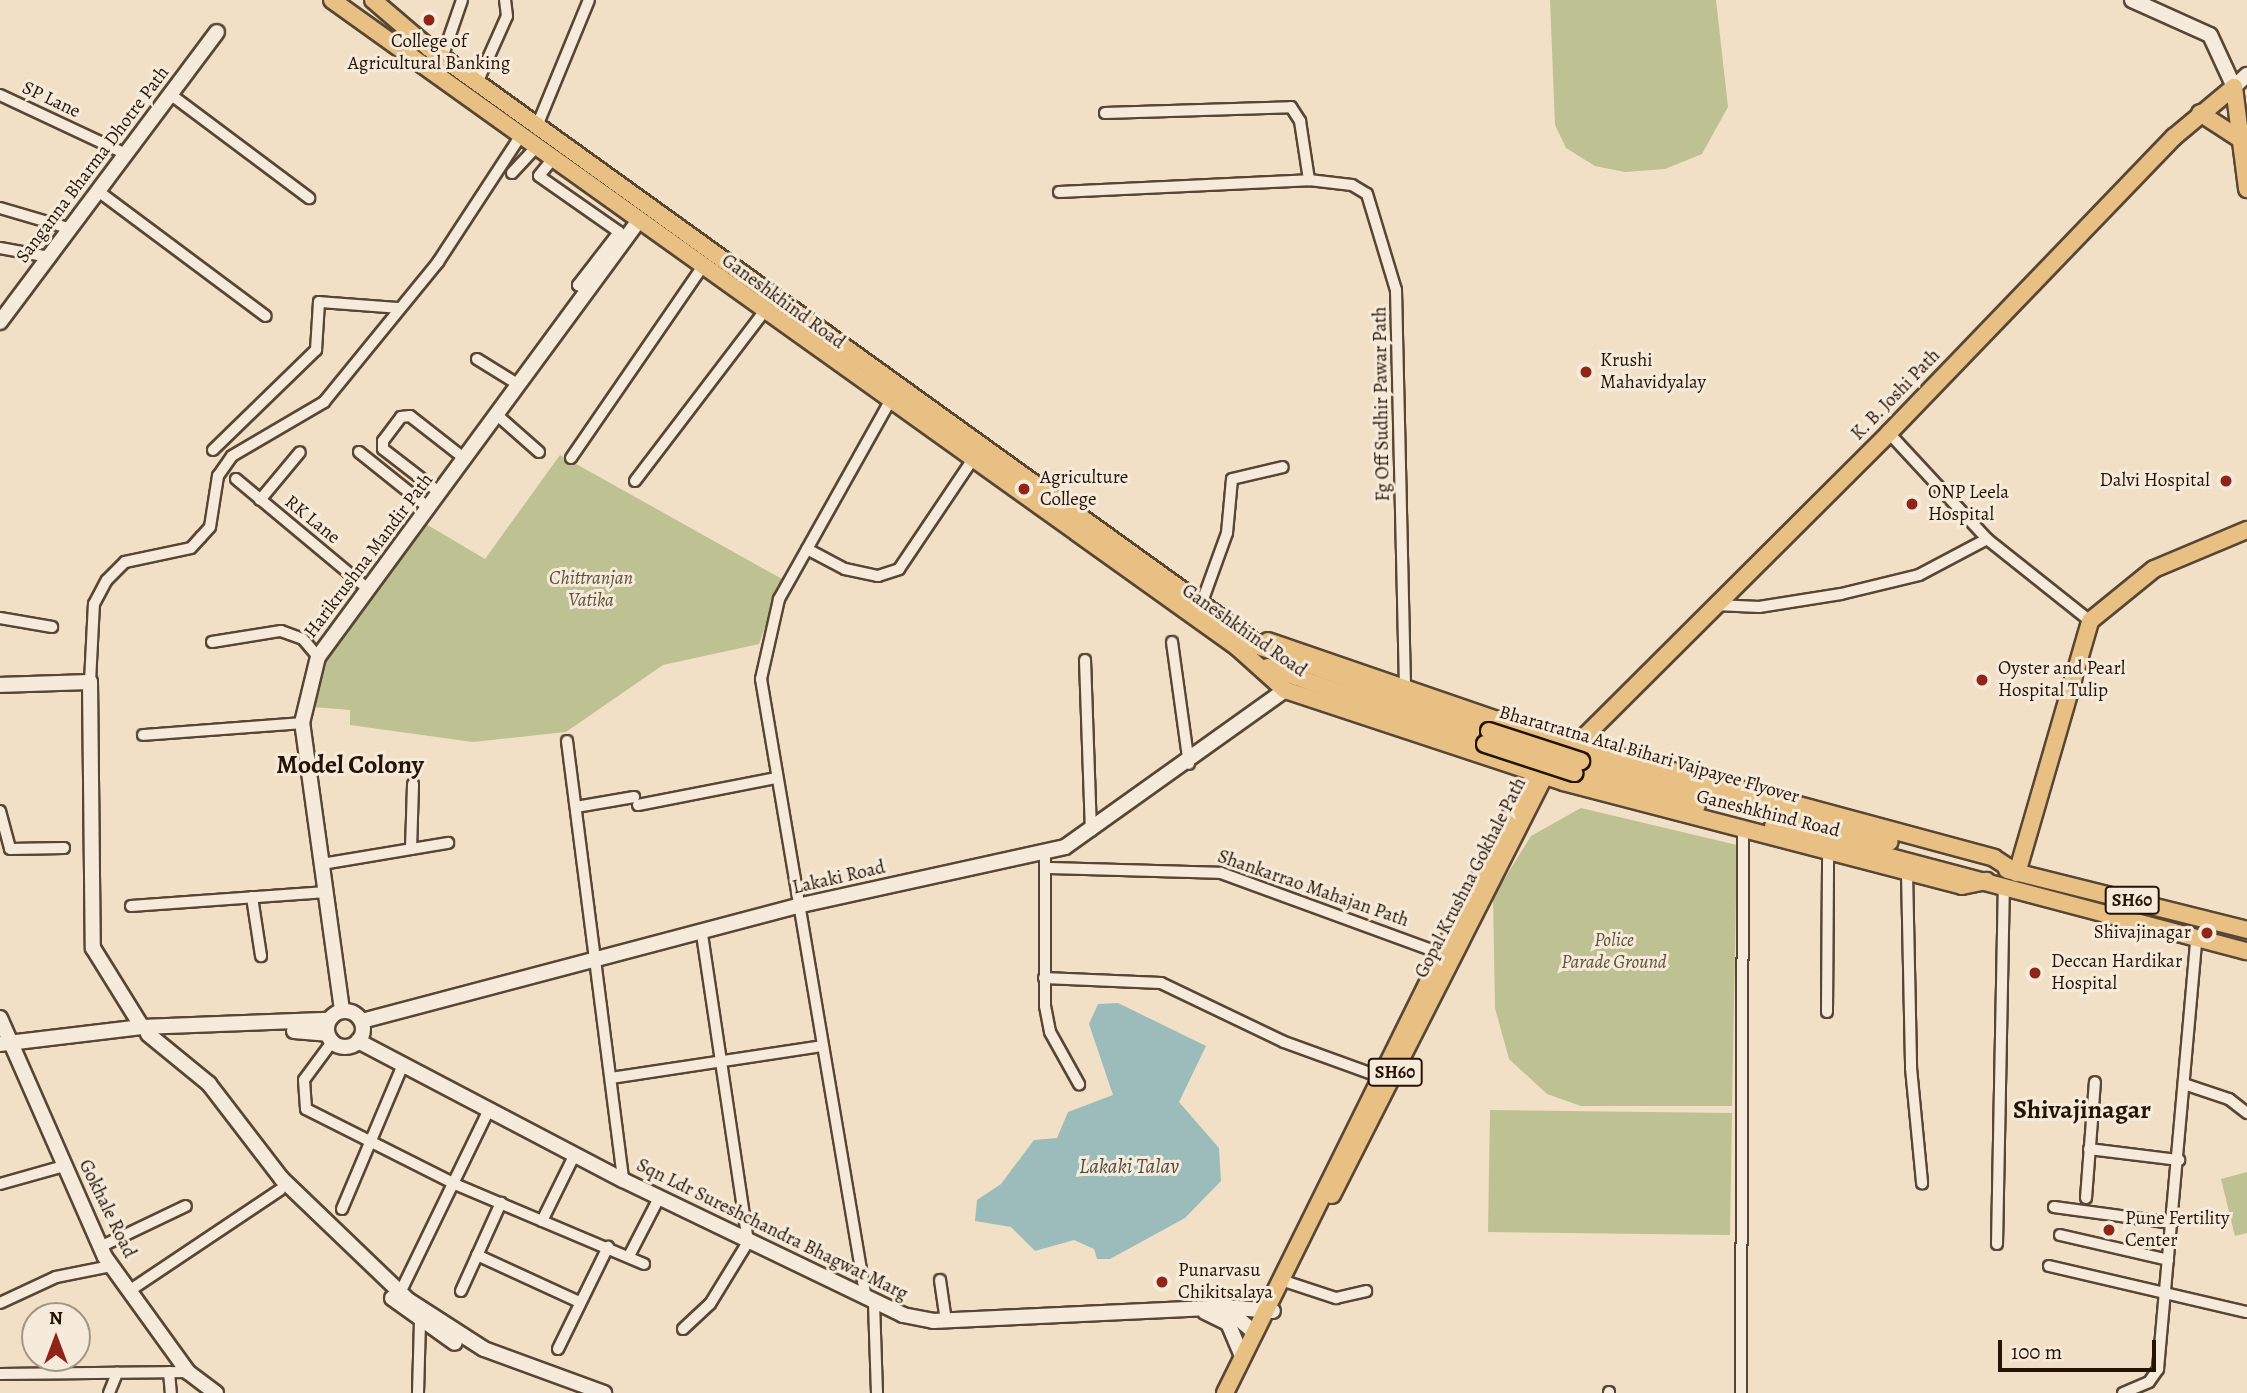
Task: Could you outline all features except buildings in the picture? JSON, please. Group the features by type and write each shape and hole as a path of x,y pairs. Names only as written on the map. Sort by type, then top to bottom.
{"main road":[{"name":"Ganeshkhind Road","path":"332,0 417,65 971,462 1239,640 1405,691 1489,739 1544,777 1962,886 1986,881 2247,951"},
{"name":"Ganeshkhind Road","path":"373,0 435,53 1202,601 1285,691 1489,739 1576,744 1994,858 2017,873 2247,930"},
{"path":"417,65 435,53"},
{"path":"2243,82 2237,137 2246,179"},
{"name":"K. B. Joshi Path","path":"1544,777 1889,433 2200,113 2243,82"},
{"path":"2200,113 2237,137"},
{"path":"2017,873 2090,621 2154,569 2247,530"},
{"name":"Bharatratna Atal Bihari Vajpayee Flyover","path":"1239,640 1282,676 1578,767 1986,881"},
{"name":"Bharatratna Atal Bihari Vajpayee Flyover","path":"1578,767 2017,873"},
{"name":"Gopal Krushna Gokhale Path","path":"1225,1393 1268,1309 1378,1076 1525,786 1544,777"},
{"name":"Gopal Krushna Gokhale Path","path":"1268,1309 1287,1282 1544,777"},
{"name":"Gopal Krushna Gokhale Path","path":"1235,1393 1260,1342 1255,1333"}],"street":[{"path":"435,53 462,0"},
{"path":"477,83 508,16 505,0"},
{"path":"537,126 589,0"},
{"path":"2132,0 2210,35 2243,82"},
{"name":"Sanganna Bharma Dhotre Path","path":"0,322 217,32"},
{"path":"170,94 309,198"},
{"name":"SP Lane","path":"0,95 125,154"},
{"path":"1059,192 1309,180 1300,121 1291,107 1105,113"},
{"path":"519,138 399,308 324,402 232,456 218,476 210,527 191,548 125,562 107,580 94,604 90,682 93,948 145,1031 224,1113 280,1190 399,1298 484,1349 572,1393"},
{"path":"512,173 534,149"},
{"path":"551,161 538,176 619,232 578,285 588,290"},
{"name":"Fg Off Sudhir Pawar Path","path":"1309,180 1352,185 1367,194 1396,290 1405,691"},
{"path":"98,191 267,316"},
{"path":"0,208 68,228"},
{"name":"Harikrushna Mandir Path","path":"342,1010 302,723 318,657 637,223"},
{"path":"0,248 49,257"},
{"path":"571,458 701,269"},
{"path":"213,450 316,351 314,308 319,302 399,308"},
{"path":"635,481 763,313"},
{"path":"477,359 519,385"},
{"path":"877,1393 870,1301 797,906 761,679 779,599 889,403"},
{"path":"497,415 539,452"},
{"path":"440,493 383,449 383,441 401,417 410,416 465,459"},
{"path":"1889,433 1987,539 2090,621"},
{"path":"262,502 300,452"},
{"path":"359,452 429,508"},
{"path":"807,549 856,572 878,576 899,569 971,462"},
{"path":"1202,601 1227,533 1232,479 1283,467"},
{"name":"RK Lane","path":"236,479 369,590"},
{"path":"1716,605 1759,607 1841,594 1919,575 1987,539"},
{"path":"0,618 52,626"},
{"path":"212,642 281,631 303,639 318,657"},
{"path":"1172,642 1188,764"},
{"path":"1085,660 1091,831"},
{"path":"0,685 90,682"},
{"name":"Lakaki Road","path":"362,1021 797,906 1045,852 1091,831 1188,764 1285,691"},
{"path":"143,736 302,723"},
{"path":"567,741 623,1181"},
{"path":"576,807 636,801 775,778"},
{"path":"411,849 413,784"},
{"path":"0,811 10,849 64,848"},
{"path":"1741,1393 1743,829"},
{"path":"322,864 448,843"},
{"path":"1827,1012 1828,851"},
{"path":"1045,852 1044,978 1050,1032 1079,1084"},
{"name":"Shankarrao Mahajan Path","path":"1046,868 1221,873 1440,953"},
{"path":"1907,872 1911,1068 1922,1183"},
{"path":"1997,1244 2004,887"},
{"path":"131,906 326,892"},
{"path":"252,897 261,956"},
{"path":"683,1329 710,1304 748,1242 702,933"},
{"path":"2123,1393 2155,1376 2187,1085 2196,939"},
{"path":"1044,978 1161,983 1274,1037 1378,1076"},
{"path":"5,1043 145,1031 269,1028 329,1032 345,1047 358,1041 362,1021 342,1010 329,1032 304,1080 306,1109 457,1185 644,1264"},
{"name":"Gokhale Road","path":"0,1018 5,1043 100,1247 188,1372 216,1393"},
{"path":"145,1031 209,1084 282,1179 399,1298 420,1323 533,1373 604,1393"},
{"name":"Sqn Ldr Sureshchandra Bhagwat Marg","path":"358,1041 401,1069 623,1181 903,1315 946,1321 1203,1312 1225,1307 1268,1309"},
{"path":"611,1078 822,1046"},
{"path":"342,1209 401,1069"},
{"path":"2086,1198 2095,1082"},
{"path":"2187,1085 2229,1099 2247,1113"},
{"path":"399,1298 457,1185 488,1112"},
{"path":"2089,1149 2179,1160"},
{"path":"542,1221 574,1156"},
{"path":"0,1184 64,1166"},
{"path":"129,1291 280,1190"},
{"path":"629,1256 659,1198"},
{"path":"461,1291 501,1203"},
{"path":"100,1247 186,1206"},
{"path":"2054,1207 2172,1223"},
{"path":"2060,1235 2168,1260"},
{"path":"558,1349 608,1247"},
{"path":"477,1255 579,1302"},
{"path":"0,1303 56,1277 111,1266"},
{"path":"2049,1266 2165,1298 2247,1312"},
{"path":"940,1280 946,1321"},
{"path":"1287,1282 1336,1298 1366,1291"},
{"path":"1225,1307 1255,1333"},
{"path":"1203,1312 1228,1323 1243,1358"},
{"path":"418,1393 420,1323"},
{"path":"169,1372 171,1393"},
{"path":"0,1374 188,1372"},
{"path":"110,1393 117,1373"}],"green space":[{"path":"1550,0 1716,0 1728,107 1702,154 1665,169 1625,172 1595,166 1566,148 1555,125"},
{"name":"Chittranjan Vatika","path":"560,455 782,579 759,644 663,665 566,732 473,742 350,725 350,710 313,707 325,661 426,524 485,559"},
{"name":"Police Parade Ground","path":"1581,808 1737,845 1732,1106 1581,1106 1547,1094 1509,1059 1495,1008 1493,897 1531,836"},
{"path":"1490,1110 1732,1113 1730,1235 1488,1232"},
{"path":"2247,1172 2247,1233 2235,1236 2221,1179"}],"water":[{"name":"Lakaki Talav","path":"1118,1003 1206,1046 1179,1102 1219,1148 1221,1181 1185,1218 1110,1259 1097,1259 1094,1249 1074,1240 1035,1251 1011,1227 975,1221 977,1200 1001,1184 1034,1140 1057,1138 1068,1112 1113,1095 1089,1024 1098,1004"}],"place":[{"name":"College of Agricultural Banking","path":"429,20"},
{"name":"Krushi Mahavidyalay","path":"1586,372"},
{"name":"Dalvi Hospital","path":"2226,481"},
{"name":"Agriculture College","path":"1024,489"},
{"name":"ONP Leela Hospital","path":"1912,504"},
{"name":"Oyster and Pearl Hospital Tulip","path":"1982,680"},
{"name":"Shivajinagar","path":"2207,933"},
{"name":"Deccan Hardikar Hospital","path":"2035,973"},
{"name":"Pune Fertility Center","path":"2109,1230"},
{"name":"Punarvasu Chikitsalaya","path":"1162,1282"}],"district":[{"name":"Model Colony","path":"350,765"},
{"name":"Shivajinagar","path":"2082,1110"}]}
